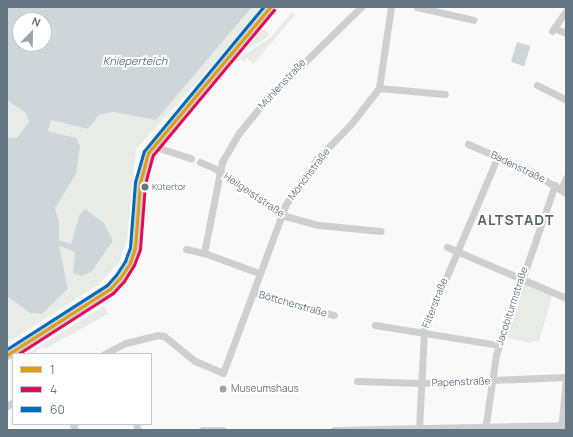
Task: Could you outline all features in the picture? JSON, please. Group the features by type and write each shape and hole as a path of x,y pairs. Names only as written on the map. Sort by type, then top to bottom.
{"street":[{"path":"7,355 110,289 125,272 136,243 143,163 153,146 270,7"},
{"name":"Mühlenstraße","path":"204,253 222,162 239,133 264,102 361,7"},
{"name":"Mönchstraße","path":"109,353 126,343 157,335 164,336 195,361 223,373 281,215 296,188 317,159 363,109 379,88 391,7"},
{"path":"417,7 474,20"},
{"path":"566,11 553,30 566,33"},
{"path":"537,84 566,100"},
{"path":"379,88 445,94"},
{"name":"Badenstraße","path":"468,144 498,156 561,189"},
{"path":"153,146 191,158"},
{"name":"Filterstraße","path":"419,428 424,334 432,309 456,251 498,156"},
{"name":"Heilgeiststraße","path":"200,162 221,173 281,215 319,225 381,231"},
{"name":"Jacobiturmstraße","path":"485,428 490,381 499,345 518,292 521,277 566,178"},
{"path":"447,247 521,277 566,298"},
{"path":"186,249 204,253 259,273"},
{"name":"Böttcherstraße","path":"253,292 334,315"},
{"path":"375,325 499,345"},
{"path":"334,430 563,427 566,378"},
{"name":"Papenstraße","path":"356,381 421,383 566,378"},
{"path":"202,429 223,430"}],"shaded area":[{"path":"252,7 265,7 136,149 127,239 119,263 98,285 7,343 7,296 30,313 42,314 68,289 58,246 75,252 73,273 92,271 113,241 79,216 71,244 59,240 59,221 55,208 64,192 76,138 48,131 51,120 88,129 99,115 113,112 156,120"},
{"path":"275,7 280,7 262,28 269,34 268,37 244,51 230,68 226,64"},
{"path":"292,12 295,15 253,64 247,58 243,62 240,58 270,38"},
{"path":"7,100 26,113 29,122 17,138 7,138"},
{"path":"524,282 552,296 539,342 532,341 531,343 504,337"},
{"path":"104,306 108,314 45,349 43,346 35,353 29,353"}],"water":[{"name":"Knieperteich","path":"7,7 252,7 156,120 113,112 99,115 88,129 51,120 48,131 76,138 80,146 76,174 55,208 59,221 59,240 71,244 79,216 85,209 104,223 113,241 92,271 82,276 73,273 75,252 59,246 68,289 42,314 30,313 7,296 7,138 17,138 29,122 26,113 7,100"},
{"path":"517,42 530,46 524,66 511,62"}],"transit line":[{"name":"60","path":"7,349 107,285 116,275 125,261 130,247 135,182 144,151 263,7"},
{"name":"1","path":"7,355 110,289 120,278 130,263 135,248 140,183 148,153 270,7"},
{"name":"4","path":"20,353 113,293 124,281 134,265 140,249 145,184 153,155 274,10"}],"place":[{"name":"Kütertor","path":"145,187"},
{"name":"Museumshaus","path":"223,389"}],"district":[{"name":"ALTSTADT","path":"516,220"}]}
